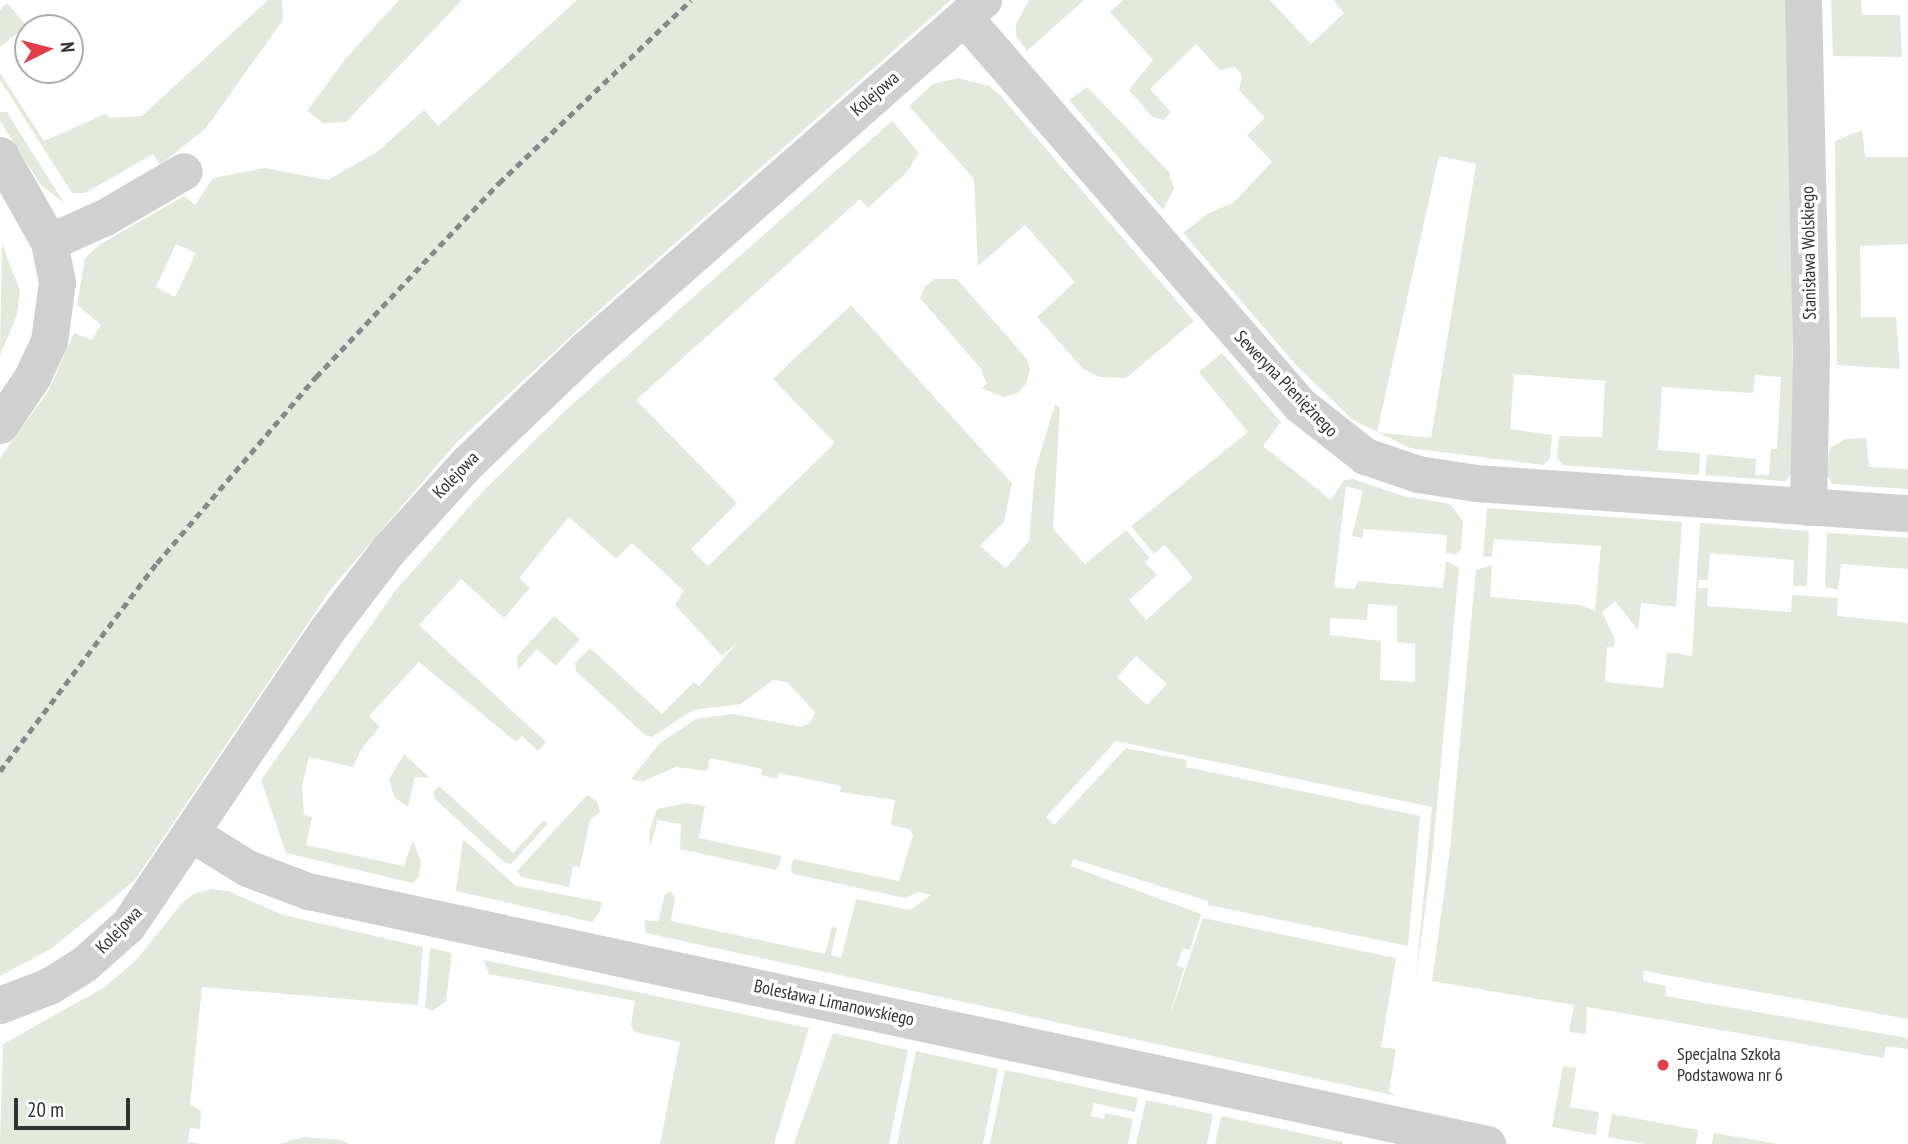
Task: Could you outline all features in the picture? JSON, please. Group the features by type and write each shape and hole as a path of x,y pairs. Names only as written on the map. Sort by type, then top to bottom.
{"street":[{"name":"Stanisława Wolskiego","path":"1804,0 1811,380 1808,507"},
{"name":"Seweryna Pieniężnego","path":"973,8 1300,405 1365,457 1418,474 1476,483 1908,513"},
{"name":"Kolejowa","path":"0,1005 49,986 109,945 145,904 327,630 443,488 586,349 973,8"},
{"path":"0,155 48,242 57,282 49,341 33,376 0,425"},
{"path":"48,242 105,217 184,171"},
{"name":"Bolesława Limanowskiego","path":"191,833 247,868 308,891 1488,1144"}],"shaded area":[{"path":"268,0 282,0 283,20 206,128 160,165 153,154 85,193 72,193 0,80 0,73 44,141 105,114 111,118 142,116"},
{"path":"399,0 462,0 346,122 323,123 307,111 346,58"},
{"path":"577,0 951,0 605,305 457,442 331,589 134,881 51,949 0,976 0,458 49,390 74,333 92,340 101,325 77,305 85,258 99,245 184,196 195,205 213,178 265,168 328,180 378,151 424,110 438,126","holes":["176,244 196,253 175,297 156,287"]},
{"path":"1029,0 1084,0 1027,51 1016,35 1016,24"},
{"path":"1123,0 1270,0 1311,44 1344,13 1333,0 1789,0 1794,470 1785,481 1705,475 1707,454 1756,459 1755,475 1769,475 1771,449 1777,449 1781,377 1755,375 1753,393 1662,387 1658,450 1700,453 1699,475 1563,465 1557,458 1559,436 1602,437 1605,381 1514,374 1510,429 1552,435 1550,458 1543,465 1410,448 1378,432 1431,438 1476,164 1439,156 1377,432 1353,420 1296,365 1183,233 1207,214 1233,203 1272,162 1247,135 1265,118 1239,90 1242,75 1235,67 1220,70 1196,44 1150,89 1171,112 1164,120 1152,117 1129,90 1153,60 1110,12"},
{"path":"1831,0 1861,0 1862,15 1900,15 1902,57 1833,56"},
{"path":"7,3 17,14 14,14 14,36 0,47 0,10"},
{"path":"958,78 989,86 1000,95 1194,321 1126,378 1100,377 1083,369 1037,317 1075,282 1025,225 978,266 974,179 909,106 933,84"},
{"path":"1087,87 1169,172 1174,189 1163,210 1069,100"},
{"path":"0,112 7,112 64,203 41,185 0,121"},
{"path":"892,121 919,153 907,172 868,208 860,199 636,400 737,503 691,549 708,566 835,443 773,379 851,305 1012,483 1004,522 980,546 1006,568 1029,541 1035,471 1055,404 1060,408 1053,529 1085,564 1126,530 1150,558 1145,562 1157,575 1129,600 1146,620 1193,578 1165,545 1154,554 1131,526 1248,432 1199,372 1222,353 1281,422 1263,446 1331,500 1344,480 1353,479 1403,496 1450,504 1463,521 1461,549 1456,554 1446,553 1447,535 1363,529 1363,538 1352,536 1363,491 1346,486 1334,587 1354,589 1359,581 1443,588 1446,561 1459,568 1432,859 1416,978 1432,807 1116,741 1046,817 1054,825 1126,748 1187,760 1186,767 1420,816 1408,946 1208,905 1208,901 1073,859 1071,866 1201,914 1190,950 1183,948 1177,965 1184,968 1168,1021 1203,918 1396,958 1381,1047 1396,1049 1389,1091 1396,1096 646,933 644,920 658,922 665,894 671,891 675,898 671,921 825,954 832,927 837,928 831,955 841,958 856,899 910,910 931,895 919,892 905,898 793,874 791,869 793,859 899,881 913,835 909,829 891,825 895,800 840,792 841,786 779,773 777,779 761,775 762,769 710,758 707,771 676,767 642,782 631,779 660,743 696,719 733,714 801,727 810,723 815,712 787,682 773,680 741,704 693,710 652,737 645,735 576,671 575,663 590,648 662,714 694,682 699,686 738,642 722,656 675,605 684,591 632,543 616,559 569,517 519,578 530,588 504,618 461,579 419,625 546,742 538,751 522,736 516,742 419,662 369,716 380,727 362,748 353,767 309,757 302,785 304,815 312,817 306,845 404,866 413,841 421,861 419,877 413,883 286,853 261,780 396,590 483,491 567,409","holes":["1368,604 1397,606 1397,642 1415,644 1415,682 1380,680 1381,641 1330,635 1330,618 1367,620","1136,656 1167,684 1147,705 1117,677"]},
{"path":"1862,130 1865,157 1908,157 1908,244 1860,246 1861,317 1896,317 1900,369 1837,365 1835,141"},
{"path":"2,244 20,290 17,315 0,355"},
{"path":"935,279 957,279 1026,358 1030,369 1026,384 1018,393 1004,397 981,388 987,384 981,369 920,298 925,286"},
{"path":"1866,438 1869,467 1908,469 1908,489 1832,484 1826,473 1830,448 1845,439"},
{"path":"1487,508 1682,522 1676,607 1641,603 1638,630 1615,601 1602,612 1615,639 1614,647 1607,647 1605,682 1663,688 1667,652 1692,656 1700,523 1809,531 1807,586 1793,586 1794,560 1710,553 1708,580 1699,580 1698,588 1708,588 1707,606 1791,612 1792,595 1838,598 1837,616 1908,623 1908,1019 1644,971 1643,981 1666,986 1665,996 1908,1038 1908,1049 1886,1046 1884,1058 1587,1007 1586,1034 1569,1032 1574,1005 1432,981 1450,849 1476,570 1492,565 1490,597 1581,605 1595,611 1601,546 1494,539 1492,557 1483,556"},
{"path":"1827,533 1908,538 1908,569 1841,564 1838,590 1825,587"},
{"path":"554,616 580,639 556,666 537,649 518,670 517,656"},
{"path":"404,754 430,778 415,777 408,807 394,797 389,779"},
{"path":"439,786 513,853 544,820 548,824 511,864 504,862 436,800 433,793"},
{"path":"587,795 597,801 600,812 590,820 580,867 573,866 569,887 521,877 517,871"},
{"path":"686,803 705,806 699,838 782,856 779,866 775,870 680,849 681,824 658,820 650,847 649,832 657,809"},
{"path":"463,839 516,886 602,902 599,913 592,922 456,891"},
{"path":"211,889 228,891 283,915 423,947 418,1005 202,987 190,1104 201,1111 200,1129 190,1128 188,1142 203,1144 0,1144 3,1044 105,987 137,959 181,904 193,894"},
{"path":"430,948 452,953 446,1001 433,1011 425,1008"},
{"path":"484,960 809,1028 774,1144 660,1144 680,1042 635,1032 631,1025 635,1001 489,974"},
{"path":"833,1033 908,1050 889,1144 794,1144"},
{"path":"916,1051 998,1069 983,1144 897,1144"},
{"path":"1563,1066 1576,1068 1570,1107 1599,1112 1596,1135 1552,1127"},
{"path":"1005,1070 1138,1098 1135,1112 1094,1103 1091,1116 1104,1119 1105,1113 1133,1119 1128,1144 990,1144"},
{"path":"1146,1100 1213,1114 1207,1144 1136,1144"},
{"path":"1612,1114 1698,1130 1696,1144 1644,1144 1608,1137"},
{"path":"1221,1116 1343,1142 1343,1144 1215,1144"},
{"path":"1714,1133 1778,1144 1712,1144"},
{"path":"304,1137 341,1140 349,1144 279,1144"}],"railway":[{"path":"0,771 157,563 316,377 499,183 691,0"}],"place":[{"name":"Specjalna Szkoła Podstawowa nr 6","path":"1663,1065"}]}
